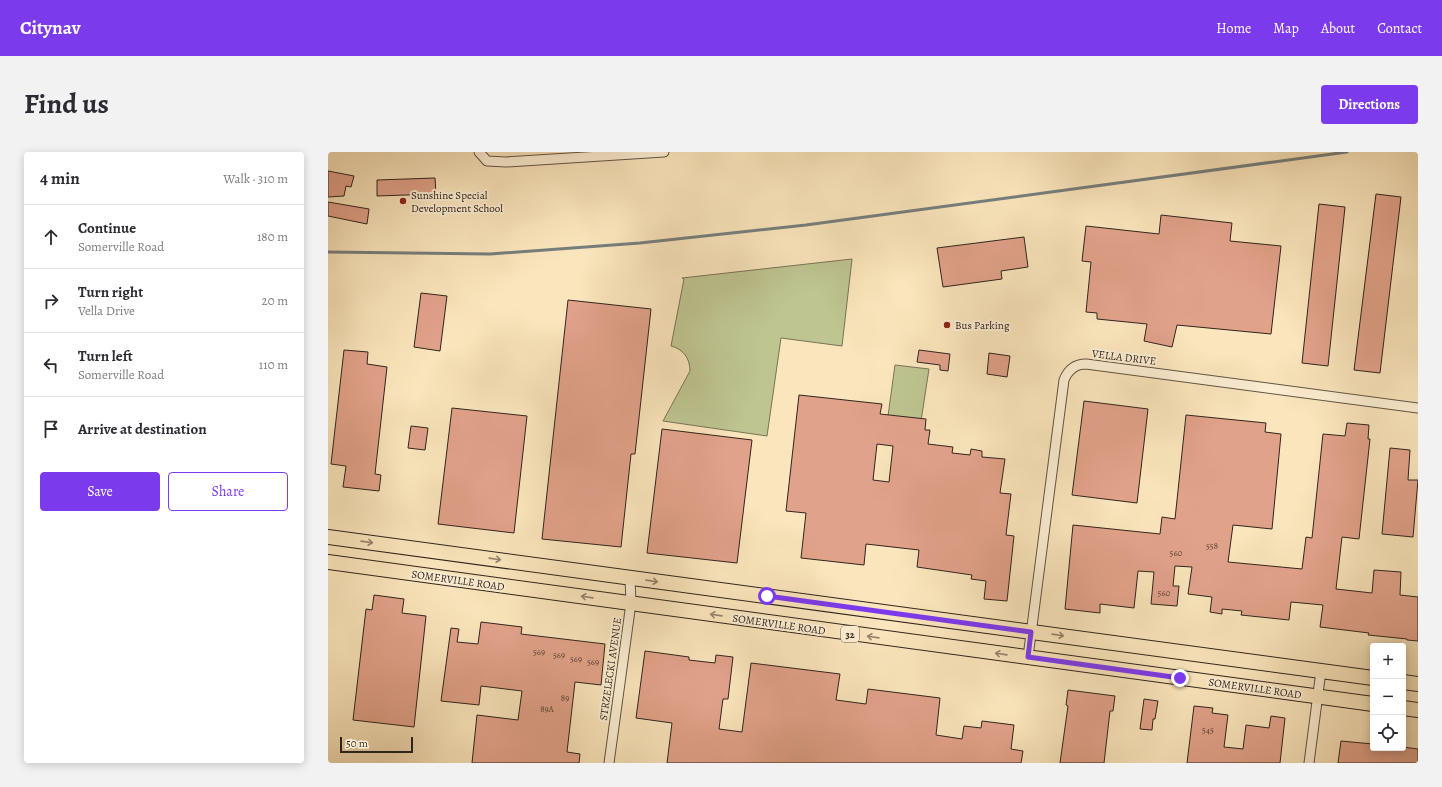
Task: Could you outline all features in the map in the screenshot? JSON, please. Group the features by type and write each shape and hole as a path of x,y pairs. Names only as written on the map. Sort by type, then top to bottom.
{"main road":[{"path":"328,537 1370,678"},
{"name":"SOMERVILLE ROAD","path":"328,562 1370,704"},
{"path":"1406,682 1418,684"},
{"path":"1406,708 1418,710"}],"street":[{"path":"479,152 487,161 506,162 578,155 664,152"},
{"name":"VELLA DRIVE","path":"1028,657 1064,380 1068,372 1074,366 1086,364 1418,408"},
{"name":"STRZELECKI AVENUE","path":"609,763 632,603 630,578"},
{"path":"1309,763 1321,671"}],"green space":[{"path":"852,259 842,346 781,338 767,436 663,421 690,371 689,362 685,355 679,349 671,346 684,279 682,278"},
{"path":"895,365 929,369 921,421 888,416"}],"building":[{"path":"328,171 354,176 351,187 346,186 344,196 328,197"},
{"path":"435,178 436,194 377,196 377,180"},
{"path":"1376,194 1401,197 1380,373 1354,370"},
{"path":"328,202 369,209 367,224 328,216"},
{"path":"1319,204 1345,207 1328,366 1302,363"},
{"path":"1161,215 1232,223 1230,241 1281,246 1271,334 1177,325 1172,347 1144,341 1147,324 1097,319 1097,313 1086,312 1091,262 1082,261 1086,226 1159,234"},
{"path":"1024,237 1028,267 1001,271 1002,279 943,287 937,248"},
{"path":"421,293 447,296 440,351 414,347"},
{"path":"568,300 651,309 635,454 631,454 621,547 542,539"},
{"path":"344,350 368,352 367,364 387,367 375,474 381,475 379,491 343,487 346,466 331,464"},
{"path":"919,350 950,354 948,371 940,370 940,365 917,362"},
{"path":"989,353 1010,356 1007,377 987,374"},
{"path":"799,395 882,404 880,414 926,419 925,430 930,430 928,444 953,447 952,453 970,455 971,449 982,451 982,457 1005,459 1000,493 1011,494 1006,535 1014,536 1007,601 984,599 986,581 971,579 972,575 917,567 919,550 866,544 864,565 801,558 806,513 786,511","holes":["877,444 893,446 889,482 873,480"]},
{"path":"1084,401 1148,409 1137,503 1072,495"},
{"path":"452,408 527,416 514,533 438,524"},
{"path":"1186,415 1266,423 1265,432 1281,434 1272,529 1233,525 1228,562 1302,569 1306,537 1312,538 1323,434 1345,436 1347,423 1369,425 1368,439 1370,439 1359,539 1342,537 1336,589 1372,593 1374,570 1401,572 1400,595 1418,597 1418,641 1320,627 1323,605 1291,602 1289,620 1241,615 1242,611 1222,609 1222,614 1210,612 1212,597 1188,594 1192,567 1175,566 1173,586 1179,586 1177,606 1151,604 1154,572 1138,571 1134,608 1100,604 1100,613 1065,609 1073,525 1160,534 1162,517 1175,519"},
{"path":"411,426 428,428 425,450 408,448"},
{"path":"662,429 752,440 737,563 647,553"},
{"path":"1390,448 1410,450 1408,480 1418,480 1413,537 1382,534"},
{"path":"374,595 404,599 402,613 426,616 414,727 353,720 366,609 372,610"},
{"path":"481,622 522,627 521,634 605,644 601,685 575,682 567,752 580,754 579,763 472,763 477,715 518,720 522,691 481,686 479,705 441,701 451,628 459,629 457,642 478,644"},
{"path":"645,651 689,657 689,660 715,663 716,655 733,657 728,699 723,699 719,729 742,732 751,663 840,674 836,700 866,704 868,689 940,698 936,735 962,739 964,726 981,728 982,721 1014,725 1011,749 1023,751 1021,763 667,763 672,723 636,718"},
{"path":"1068,690 1115,696 1113,711 1110,711 1104,763 1060,763 1068,706 1066,705"},
{"path":"1144,699 1158,701 1155,719 1153,719 1152,730 1140,729"},
{"path":"1194,706 1213,708 1212,713 1228,715 1224,747 1243,749 1246,725 1269,728 1271,716 1285,718 1280,763 1187,763"},
{"path":"1341,741 1370,744 1370,751 1406,751 1406,747 1418,749 1418,763 1338,763"}],"waterway":[{"path":"328,252 490,254 640,243 806,225 1347,152"}],"place":[{"name":"Sunshine Special Development School","path":"403,201"},
{"name":"Bus Parking","path":"947,325"}],"route":[{"path":"767,596 1031,632 1028,657 1180,678"}]}
